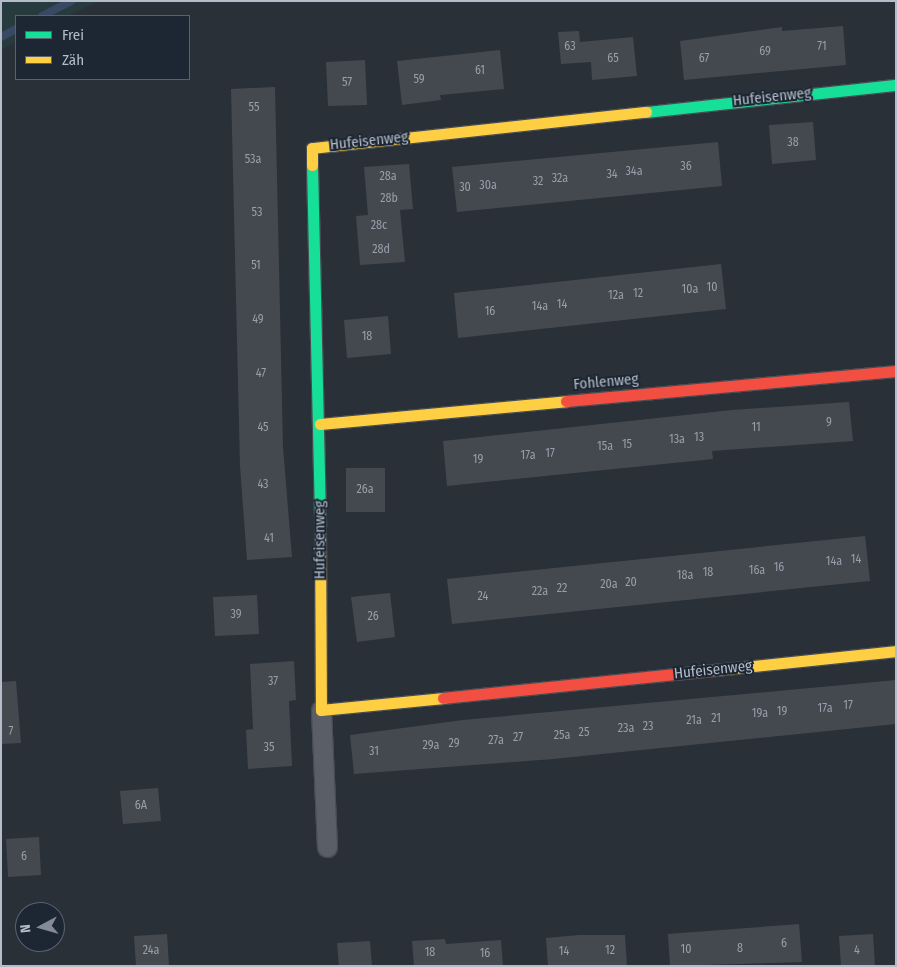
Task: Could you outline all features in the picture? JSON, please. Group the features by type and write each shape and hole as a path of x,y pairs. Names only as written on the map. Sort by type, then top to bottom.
{"street":[{"name":"Hufeisenweg","path":"327,847 321,710 320,424 312,148 896,85"},
{"name":"Fohlenweg","path":"320,424 896,371"},
{"name":"Hufeisenweg","path":"321,710 896,651"}],"green space":[{"path":"1,1 98,1 70,15 15,15 15,43 1,50"}],"building":[{"path":"843,26 846,65 684,80 680,41 782,27 782,31"},
{"path":"579,31 580,42 633,37 637,76 592,80 591,62 561,64 558,32"},
{"path":"500,50 504,89 440,95 441,100 402,105 397,61"},
{"path":"365,60 367,105 328,106 326,62"},
{"path":"275,87 283,447 292,557 247,560 240,466 231,89"},
{"path":"813,122 816,160 772,164 769,125"},
{"path":"718,142 722,186 457,212 452,167"},
{"path":"409,164 413,209 400,210 405,262 360,265 356,216 368,215 364,167"},
{"path":"721,264 726,309 458,338 454,293"},
{"path":"388,316 391,354 347,358 344,320"},
{"path":"849,402 853,441 712,451 713,459 447,486 443,441 732,410"},
{"path":"346,468 385,468 385,512 346,512"},
{"path":"865,536 870,581 452,624 447,579"},
{"path":"390,593 395,637 357,642 351,597"},
{"path":"257,595 259,634 215,636 213,597"},
{"path":"294,661 296,700 289,701 292,766 248,769 246,730 253,729 250,664"},
{"path":"896,680 896,724 553,759 354,774 350,735 463,720"},
{"path":"16,681 21,743 1,744 1,682"},
{"path":"158,788 161,821 123,824 120,791"},
{"path":"39,837 41,875 8,877 6,839"},
{"path":"799,924 802,962 670,966 668,934"},
{"path":"167,934 169,966 136,966 134,936"},
{"path":"873,934 875,966 841,966 839,936"},
{"path":"579,935 625,935 627,966 548,966 546,938"},
{"path":"445,939 446,944 501,940 503,966 414,966 412,941"},
{"path":"370,941 372,966 339,966 337,943"}],"waterway":[{"path":"44,15 71,1"},
{"path":"1,37 15,30"}],"traffic: fast":[{"path":"646,112 896,85"},
{"path":"312,165 320,526"}],"traffic: slow":[{"path":"312,165 312,148 646,112"},
{"path":"320,424 566,401"},
{"path":"320,526 321,710 443,698"},
{"path":"716,670 896,651"}],"traffic: jam":[{"path":"566,401 896,371"},
{"path":"443,698 716,670"}]}
